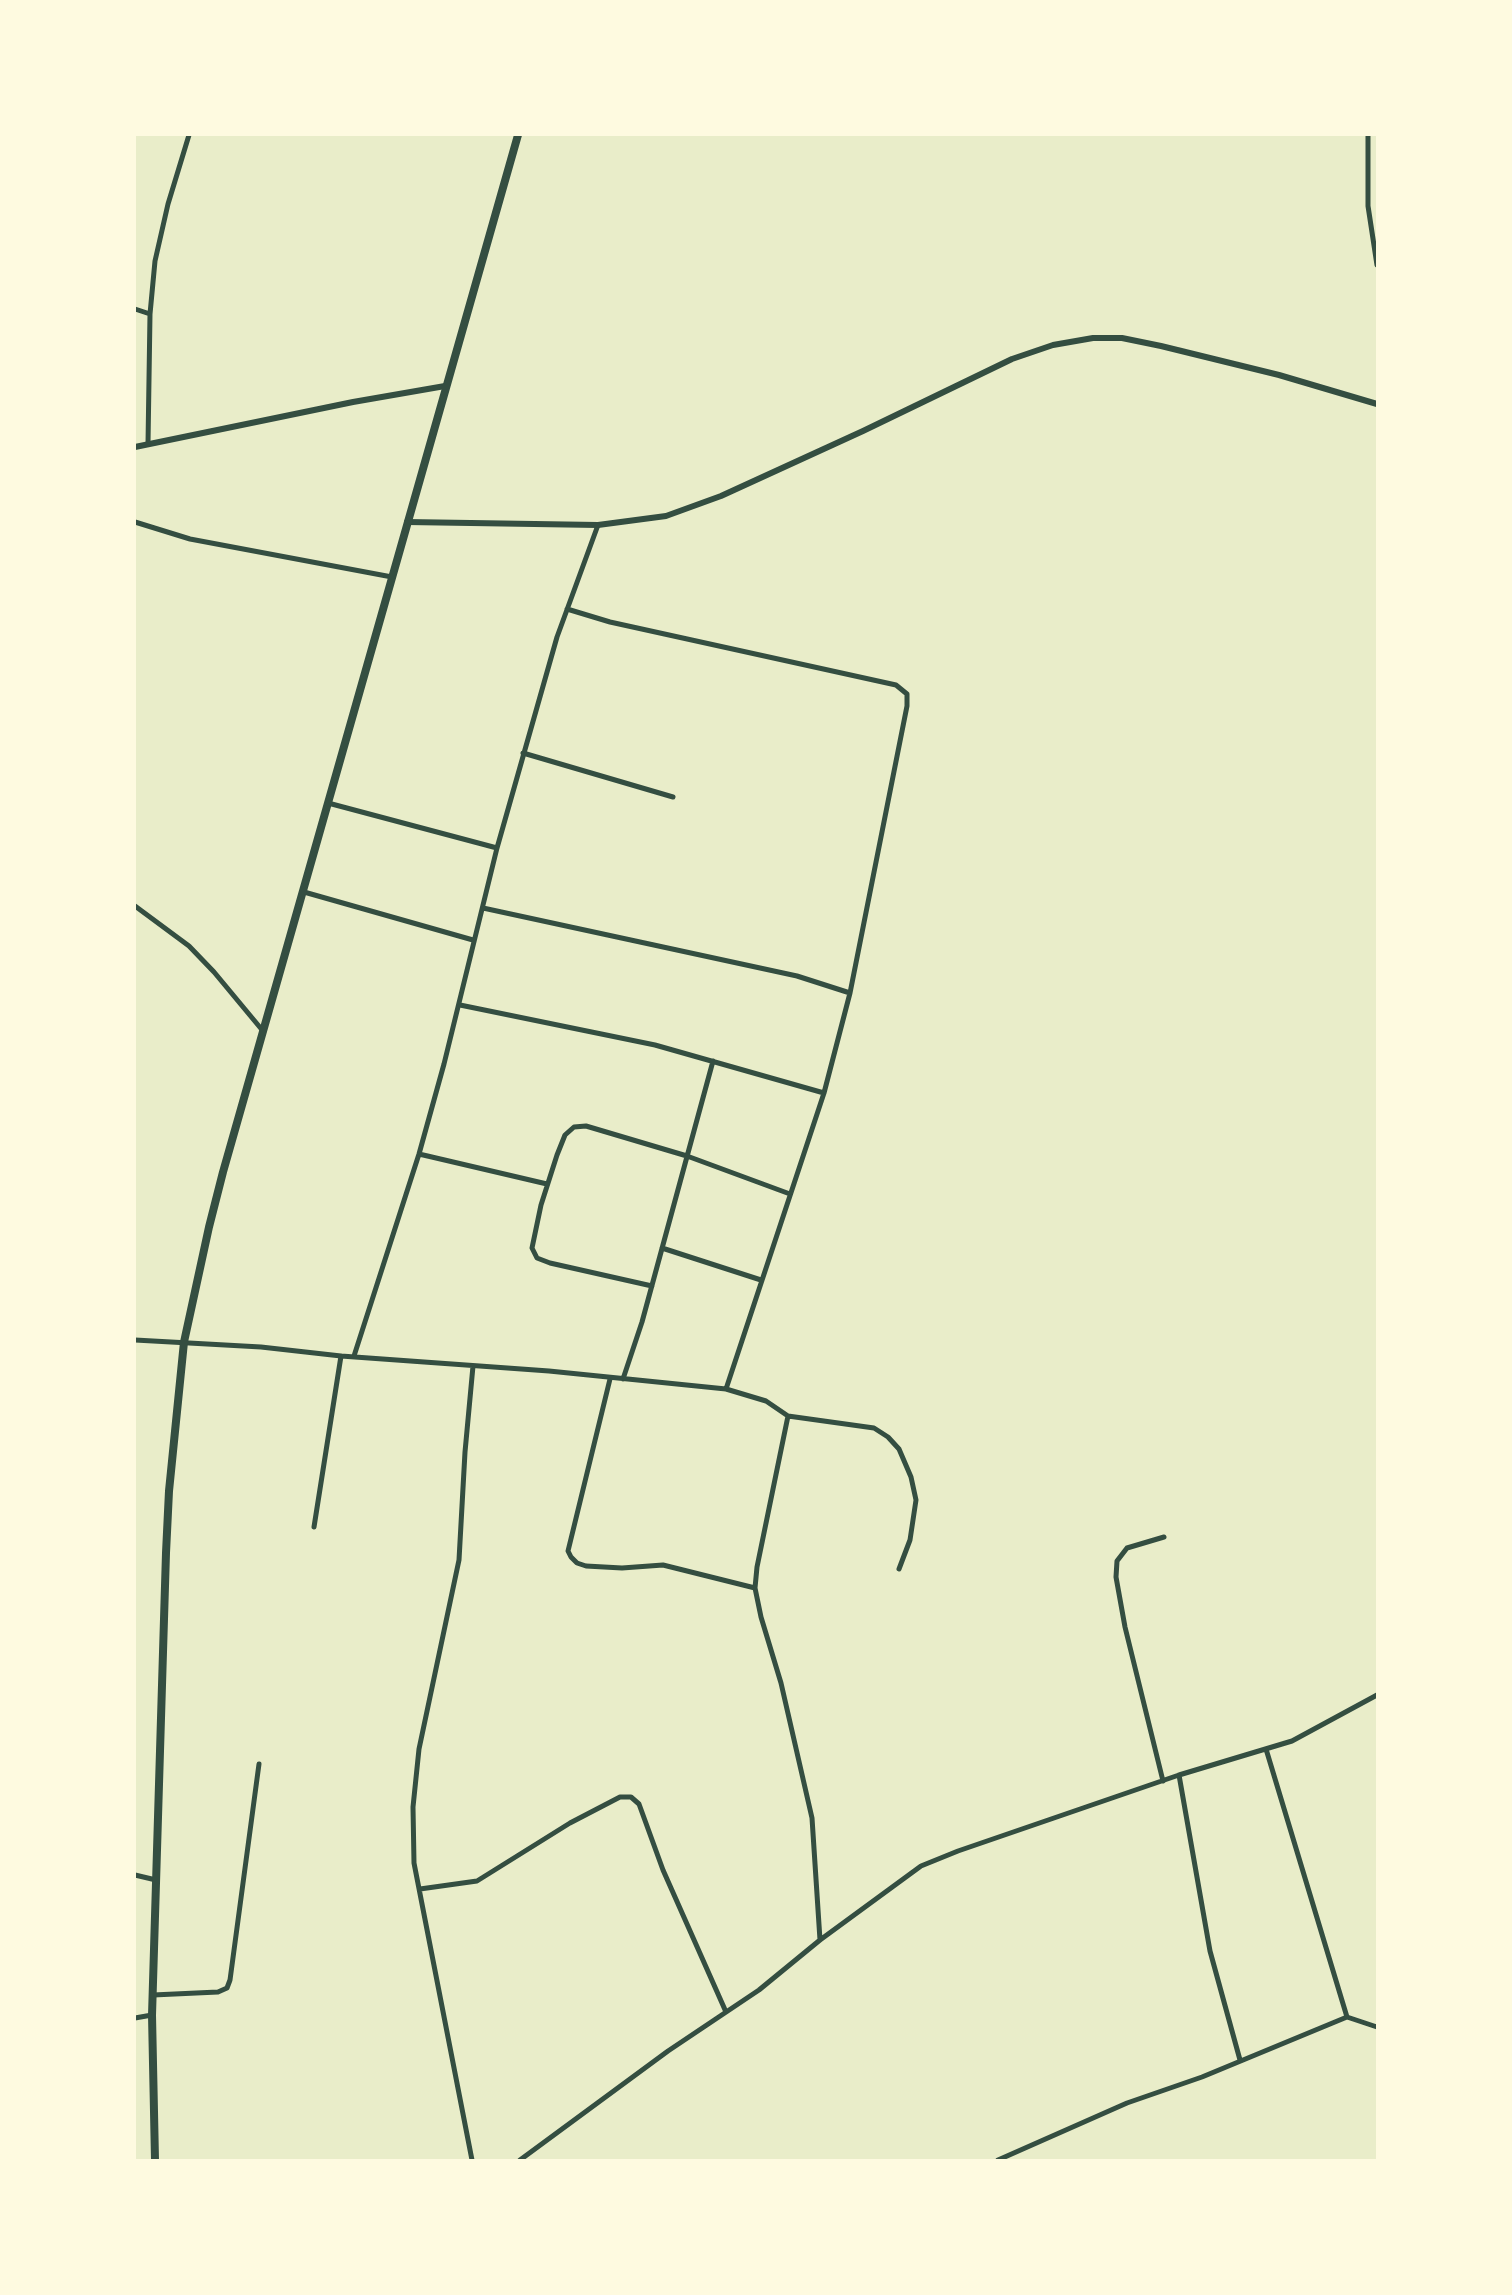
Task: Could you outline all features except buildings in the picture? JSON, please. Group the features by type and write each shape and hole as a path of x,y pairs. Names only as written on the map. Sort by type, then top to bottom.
{"main road":[{"path":"155,2160 152,2015 169,1491 184,1342 209,1227 263,1031 517,135"}],"street":[{"path":"148,444 150,314 155,261 168,204 189,135"},
{"path":"1368,135 1368,206 1377,265"},
{"path":"135,309 150,314"},
{"path":"407,522 598,525 666,516 694,508 1012,359 1054,345 1093,338 1122,338 1161,345 1279,375 1377,404"},
{"path":"135,447 445,386"},
{"path":"135,522 190,539 392,577"},
{"path":"354,1356 419,1154 460,1005 473,940 523,753 567,609 598,525"},
{"path":"567,609 610,622 896,685 907,694 907,706 850,993 824,1093 726,1390"},
{"path":"523,753 673,797"},
{"path":"328,803 497,848"},
{"path":"304,892 473,940"},
{"path":"135,906 189,947 214,972 263,1031"},
{"path":"483,908 797,976 850,993"},
{"path":"460,1005 608,1034 824,1093"},
{"path":"623,1379 652,1286 713,1061"},
{"path":"652,1286 594,1275 537,1258 532,1248 547,1184 565,1135 574,1128 586,1126 687,1156 790,1194"},
{"path":"419,1154 547,1184"},
{"path":"662,1248 761,1279"},
{"path":"135,1340 549,1371 726,1390 766,1401 788,1416 874,1428 888,1437 899,1449 911,1477 916,1500 910,1540 900,1569"},
{"path":"314,1527 341,1356"},
{"path":"472,2160 415,1863 412,1807 419,1749 459,1560 473,1366"},
{"path":"610,1379 568,1551 571,1557 586,1566 622,1568 663,1565 755,1588"},
{"path":"788,1416 755,1588 813,1818 820,1940"},
{"path":"1163,1781 1125,1627 1116,1577 1117,1561 1127,1548 1164,1537"},
{"path":"520,2160 668,2051 759,1990 820,1940 921,1866 1163,1781 1292,1741 1377,1695"},
{"path":"1266,1749 1347,2017"},
{"path":"153,1995 218,1992 227,1988 258,1764"},
{"path":"1179,1776 1210,1951 1240,2060"},
{"path":"420,1889 477,1881 569,1823 620,1797 631,1797 639,1804 663,1870 726,2012"},
{"path":"135,1875 156,1880"},
{"path":"135,2018 152,2015"},
{"path":"998,2160 1010,2158 1127,2104 1202,2077 1347,2017 1377,2027"}]}
